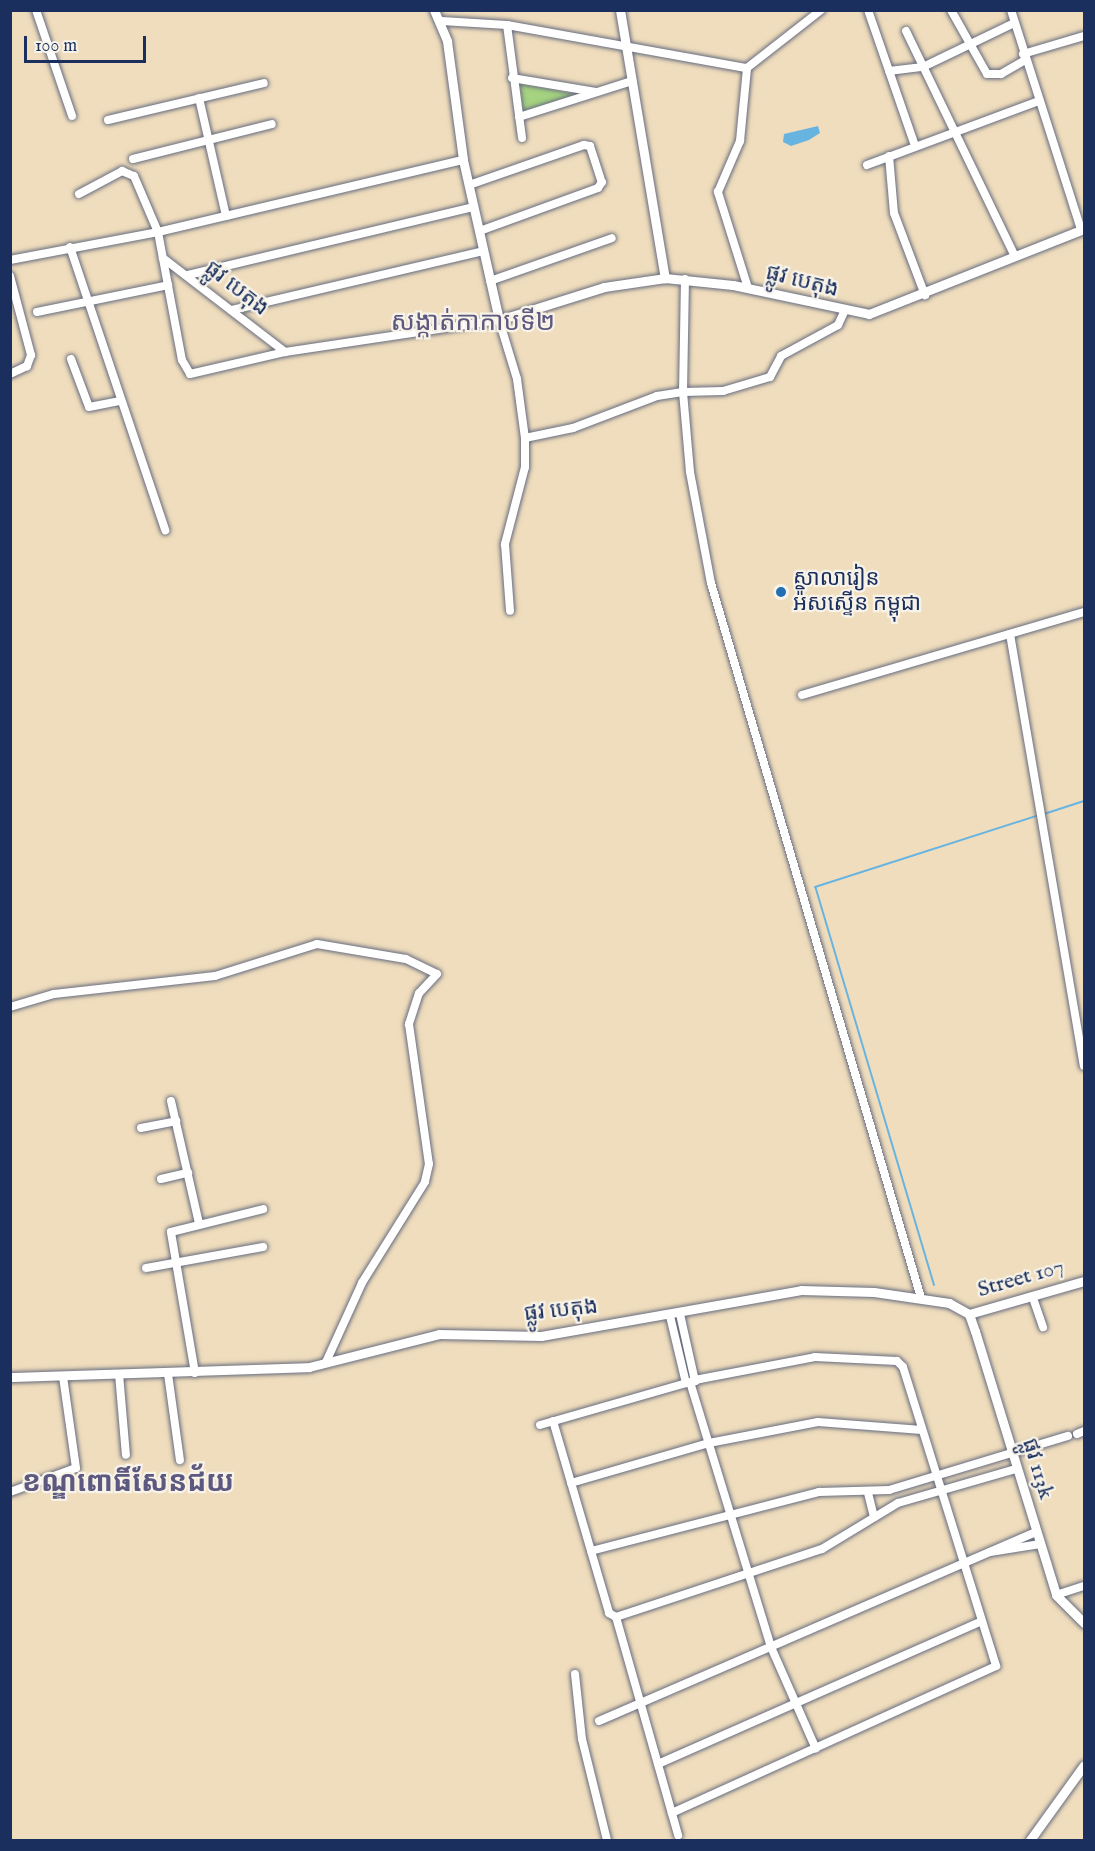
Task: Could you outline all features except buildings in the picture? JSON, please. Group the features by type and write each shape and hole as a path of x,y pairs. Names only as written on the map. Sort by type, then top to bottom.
{"street":[{"path":"36,10 72,116"},
{"path":"434,10 442,21 464,160 499,320 517,379 525,438 525,466 506,544 510,611"},
{"path":"620,10 665,278"},
{"path":"748,288 718,192 740,141 747,68 821,10"},
{"path":"868,10 915,146"},
{"path":"951,10 978,65 993,76 1024,57 1084,36"},
{"path":"1011,10 1024,57 1083,230"},
{"path":"442,21 507,25 626,44 747,68"},
{"path":"889,71 923,67 1014,23"},
{"path":"507,25 512,78 522,138"},
{"path":"906,30 951,132 1015,256"},
{"path":"512,78 597,92"},
{"path":"519,117 632,81"},
{"path":"108,120 264,83"},
{"path":"198,98 226,216"},
{"path":"867,165 1039,101"},
{"path":"133,159 272,124"},
{"path":"469,185 584,145 590,146 602,182 598,189 480,231"},
{"path":"889,156 894,213 925,295"},
{"path":"10,260 158,232 464,160"},
{"path":"79,194 96,181 129,171 158,232 182,360 190,374 285,352 499,320"},
{"path":"188,275 474,207"},
{"name":"ផ្លូវ បេតុង","path":"499,320 604,286 665,278 748,288 844,312 883,312 1083,230"},
{"path":"490,281 612,238"},
{"path":"70,247 165,530"},
{"path":"232,310 483,251"},
{"name":"ផ្លូវ បេតុង","path":"163,258 285,352"},
{"path":"10,276 31,355 27,366 10,374"},
{"path":"685,279 683,392 690,472 711,584 921,1298"},
{"path":"38,312 168,285"},
{"path":"525,438 573,428 657,396 683,392 723,391 770,377 781,356 838,325 844,312"},
{"path":"71,359 89,407 120,401"},
{"path":"802,695 1084,612"},
{"path":"1010,634 1035,800 1084,1066"},
{"path":"10,1006 54,994 215,976 317,944 406,959 437,974 419,993 409,1023 429,1164 425,1182 362,1283 326,1362"},
{"path":"171,1101 199,1223"},
{"path":"141,1128 176,1120"},
{"path":"161,1179 188,1173"},
{"path":"195,1373 171,1232 199,1223 263,1209"},
{"path":"146,1269 263,1247"},
{"name":"Street 107","path":"969,1314 1034,1298 1084,1281"},
{"name":"ផ្លូវ បេតុង","path":"10,1377 259,1372 326,1362 439,1334 541,1336 675,1315 801,1290 921,1298 949,1303 969,1314"},
{"path":"1034,1298 1043,1327"},
{"name":"ផ្លូវ 113k","path":"969,1314 1056,1595 1084,1623"},
{"path":"675,1315 690,1382 771,1647 794,1704 816,1749"},
{"path":"540,1425 690,1382 814,1357 897,1360 922,1430 980,1622 996,1665 672,1813"},
{"path":"119,1374 126,1455"},
{"path":"168,1374 180,1460"},
{"path":"10,1492 76,1468 63,1377"},
{"path":"553,1421 609,1613 616,1617 678,1835"},
{"path":"571,1484 709,1443 818,1422 922,1430"},
{"path":"591,1551 729,1512 819,1492 868,1493 935,1477 1068,1436"},
{"path":"616,1617 748,1576 822,1549 874,1517 939,1491 1016,1469"},
{"path":"868,1493 874,1517"},
{"path":"599,1721 962,1562 1036,1532"},
{"path":"988,1552 1040,1544"},
{"path":"1056,1595 1084,1586"},
{"path":"658,1764 980,1622"},
{"path":"575,1674 582,1739 607,1840"},
{"path":"1030,1840 1084,1766"}],"green space":[{"path":"520,84 570,93 571,96 523,111"}],"water":[{"path":"818,126 820,133 809,140 791,146 783,142 784,134"}],"waterway":[{"path":"1044,814 1084,801"},
{"path":"934,1285 815,887 1039,815"}],"place":[{"name":"សាលារៀន អ៉ិសស្ទើន កម្ពុជា","path":"781,592"}],"district":[{"name":"សង្កាត់កាកាបទី២","path":"473,323"},
{"name":"ខណ្ឌពោធិ៍សែនជ័យ","path":"128,1484"}]}
